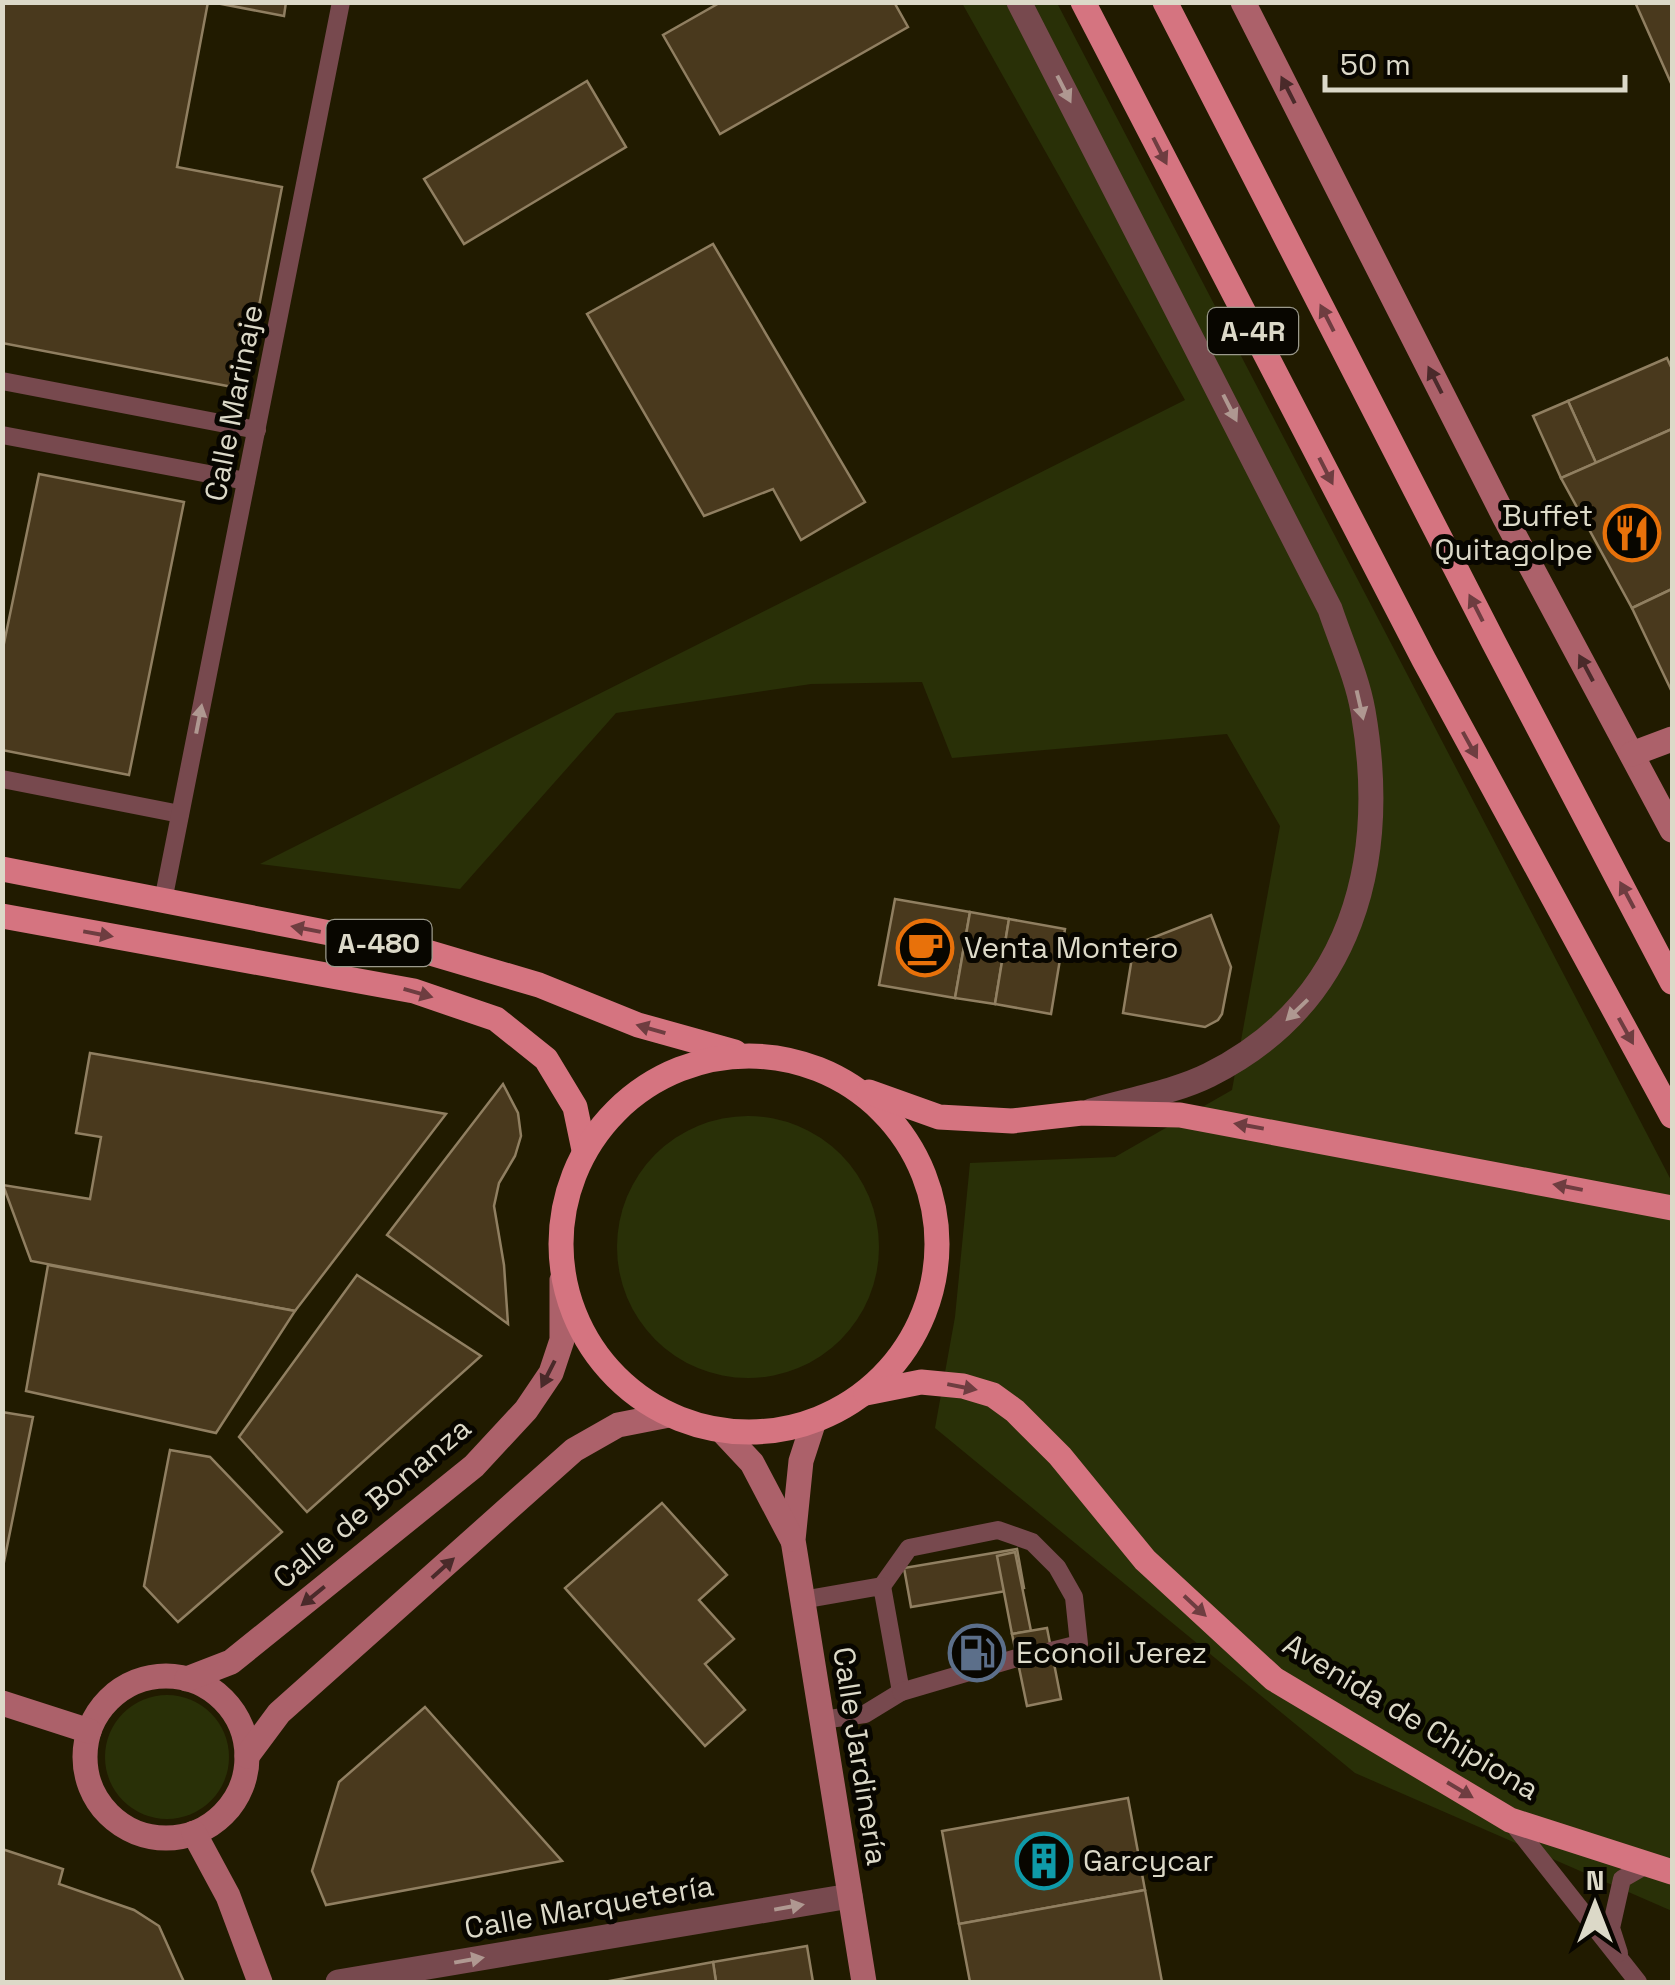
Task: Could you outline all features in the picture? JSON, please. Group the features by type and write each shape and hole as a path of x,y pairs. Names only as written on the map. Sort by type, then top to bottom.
{"main road":[{"name":"A-4R","path":"1082,2 1424,660 1672,1116"},
{"name":"A-4R","path":"1165,2 1672,982"},
{"name":"A-480","path":"2,870 427,952 539,986 638,1026 745,1055"},
{"name":"A-480","path":"2,916 414,991 496,1020 546,1059 575,1108 584,1150"},
{"path":"854,1087 892,1120 920,1163 936,1211 938,1262 926,1312 901,1356 866,1392 814,1421 768,1431 722,1430 669,1415 630,1392 600,1360 576,1322 562,1280 559,1235 566,1191 584,1150 614,1111 652,1081 696,1062 745,1055 802,1062 854,1087 939,1117 1012,1121 1082,1113 1180,1115 1668,1207"},
{"name":"Avenida de Chipiona","path":"866,1392 922,1382 963,1386 993,1395 1060,1456 1145,1560 1274,1679 1510,1820 1660,1868"}],"street":[{"path":"1019,2 1330,609 1363,709 1370,790 1368,860 1345,940 1310,998 1265,1041 1206,1077 1082,1113"},
{"path":"1243,2 1496,500 1672,830"},
{"path":"1632,754 1672,739"},
{"name":"Calle de Bonanza","path":"187,1679 231,1662 474,1466 526,1410 550,1373 562,1340 562,1280"},
{"path":"248,1756 279,1713 574,1450 618,1424 669,1415"},
{"name":"Calle Jardinería","path":"814,1421 801,1460 793,1540 864,1982"},
{"name":"Calle Jardinería","path":"722,1430 752,1462 793,1540"},
{"path":"163,1676 187,1679 211,1690 230,1707 243,1730 248,1756 244,1781 233,1803 216,1821 194,1833 168,1838 142,1835 119,1823 100,1805 88,1782 85,1756 89,1731 100,1709 139,1680 163,1676"},
{"path":"2,1703 89,1731"},
{"path":"194,1833 228,1896 260,1982"},
{"name":"Calle Marquetería","path":"338,1982 850,1896"}],"lane":[{"name":"Calle Marinaje","path":"163,901 341,2"},
{"path":"2,381 256,430"},
{"path":"2,435 246,481"},
{"path":"2,780 180,814"},
{"path":"802,1600 882,1586 909,1548 998,1530 1032,1542 1057,1567 1074,1597 1079,1644 1051,1651"},
{"path":"882,1586 900,1692"},
{"path":"822,1720 865,1714 900,1692 1017,1658"},
{"path":"1510,1820 1638,1982"},
{"path":"1622,1963 1611,1928 1622,1879 1660,1868"}],"green space":[{"path":"962,3 1057,3 1672,1182 1672,1911 1355,1773 935,1428 955,1317 970,1163 1115,1157 1232,1090 1280,826 1227,734 952,758 922,682 811,684 616,713 460,889 260,864 1185,400"},
{"path":"748,1116 798,1126 821,1138 840,1155 857,1174 869,1197 879,1247 869,1297 857,1320 840,1339 821,1356 798,1368 748,1378 698,1368 675,1356 656,1339 639,1320 627,1297 617,1247 627,1197 639,1174 656,1155 675,1138 698,1126"},
{"path":"167,1695 191,1700 211,1713 224,1733 229,1757 224,1781 211,1801 191,1814 167,1819 143,1814 123,1801 110,1781 105,1757 110,1733 123,1713 143,1700"}],"building":[{"path":"2,2 208,2 177,167 282,187 243,389 2,343"},
{"path":"211,2 286,2 284,16"},
{"path":"721,2 894,2 908,27 720,134 663,35"},
{"path":"1635,2 1672,2 1671,83"},
{"path":"587,81 626,147 464,244 424,179"},
{"path":"713,244 865,502 801,540 773,489 704,516 587,314"},
{"path":"1667,358 1672,369 1672,429 1596,463 1568,401"},
{"path":"1568,401 1596,463 1561,478 1533,416"},
{"name":"Buffet Quitagolpe","path":"1672,429 1672,589 1632,608 1561,478"},
{"path":"39,474 184,502 129,775 2,750 2,653"},
{"path":"1672,589 1672,692 1632,608"},
{"name":"Venta Montero","path":"895,899 970,912 955,998 879,985"},
{"path":"970,912 1009,919 995,1004 955,998"},
{"path":"1211,915 1231,967 1218,1020 1205,1027 1123,1013 1134,945"},
{"path":"1009,919 1065,929 1051,1014 995,1004"},
{"path":"90,1053 446,1114 295,1311 31,1261 3,1185 90,1199 101,1137 76,1133"},
{"path":"503,1084 518,1113 521,1136 515,1156 499,1183 494,1206 508,1324 387,1235"},
{"path":"48,1265 295,1311 216,1433 26,1391"},
{"path":"357,1275 481,1356 307,1512 239,1437"},
{"path":"2,1412 33,1417 2,1572"},
{"path":"170,1450 210,1457 282,1532 178,1622 144,1586"},
{"path":"662,1503 727,1575 699,1600 734,1639 705,1664 745,1710 705,1746 565,1588"},
{"path":"1017,1549 1024,1588 911,1607 904,1568"},
{"path":"1015,1552 1031,1631 1012,1634 997,1556"},
{"path":"1047,1628 1061,1699 1027,1706 1012,1634"},
{"path":"425,1707 562,1861 326,1905 312,1871 339,1782"},
{"name":"Garcycar","path":"1128,1798 1145,1890 959,1924 942,1831"},
{"path":"2,1849 63,1869 59,1884 134,1910 159,1926 184,1982 2,1982"},
{"path":"1145,1890 1162,1982 970,1982 959,1924"},
{"path":"807,1946 813,1982 716,1982 713,1962"},
{"path":"713,1962 716,1982 604,1982"}],"place":[{"name":"Buffet Quitagolpe","path":"1632,533"},
{"name":"Venta Montero","path":"925,948"},
{"name":"Econoil Jerez","path":"977,1653"},
{"name":"Garcycar","path":"1044,1861"}]}
